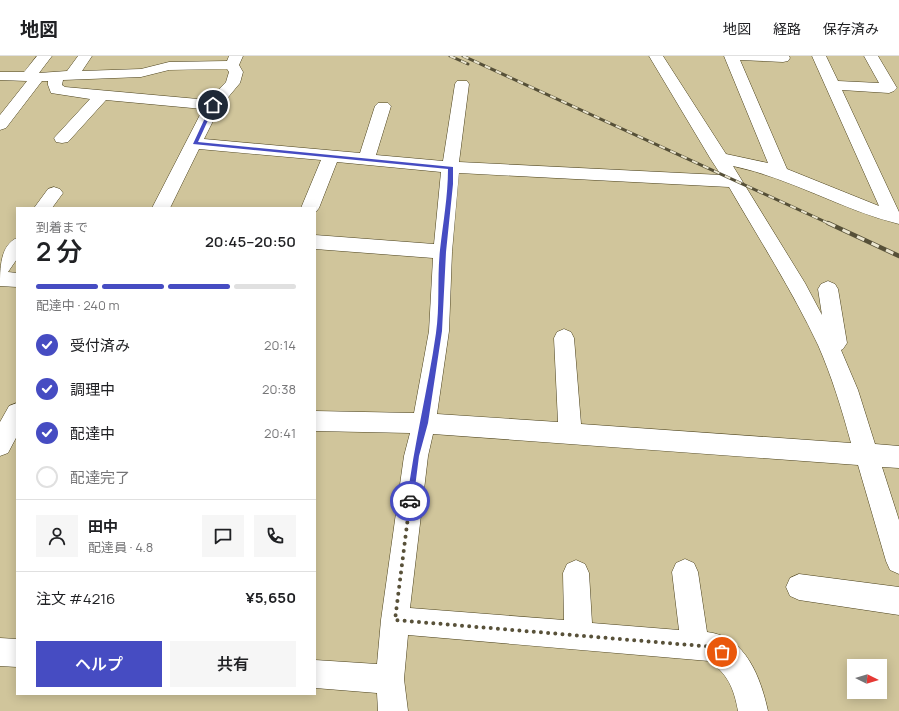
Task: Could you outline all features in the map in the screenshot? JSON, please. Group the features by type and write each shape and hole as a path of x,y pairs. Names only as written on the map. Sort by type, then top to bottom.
{"street":[{"path":"0,125 33,77 45,56"},
{"path":"85,56 55,85 56,90 102,96 213,105"},
{"path":"656,56 718,158 734,181 798,288 828,346 847,390 899,557"},
{"path":"731,56 780,172"},
{"path":"739,56 783,58"},
{"path":"819,56 896,217"},
{"path":"832,85 888,88 871,56"},
{"path":"0,76 33,77 140,73 161,62 169,66 234,60 236,72 232,83 213,105 162,207"},
{"path":"393,711 390,679 395,620 416,456 424,423 439,331 443,252 450,184 450,167 462,84"},
{"path":"62,138 102,96"},
{"path":"366,159 383,106"},
{"path":"195,143 450,167 734,181"},
{"path":"310,207 332,155"},
{"path":"718,158 751,164 780,172 872,210 896,217"},
{"path":"44,207 54,193"},
{"path":"316,242 443,252"},
{"path":"0,269 16,246"},
{"path":"0,278 16,280"},
{"path":"828,289 835,328 836,343 828,346"},
{"path":"564,338 570,433"},
{"path":"0,411 16,413"},
{"path":"0,445 16,415"},
{"path":"316,421 424,423 899,457"},
{"path":"685,572 695,646"},
{"path":"576,573 578,636"},
{"path":"799,587 899,601"},
{"path":"395,620 714,647 730,658 748,684 753,711"},
{"path":"0,652 16,653"},
{"path":"316,674 390,679"}],"railway":[{"path":"450,56 468,64"},
{"path":"463,56 830,224"},
{"path":"828,223 899,256"}],"way so far":[{"path":"410,501 395,620 714,647 722,652"}],"route":[{"path":"213,105 195,143 450,167 450,184 443,252 439,331 424,423 416,456 410,501"}]}
